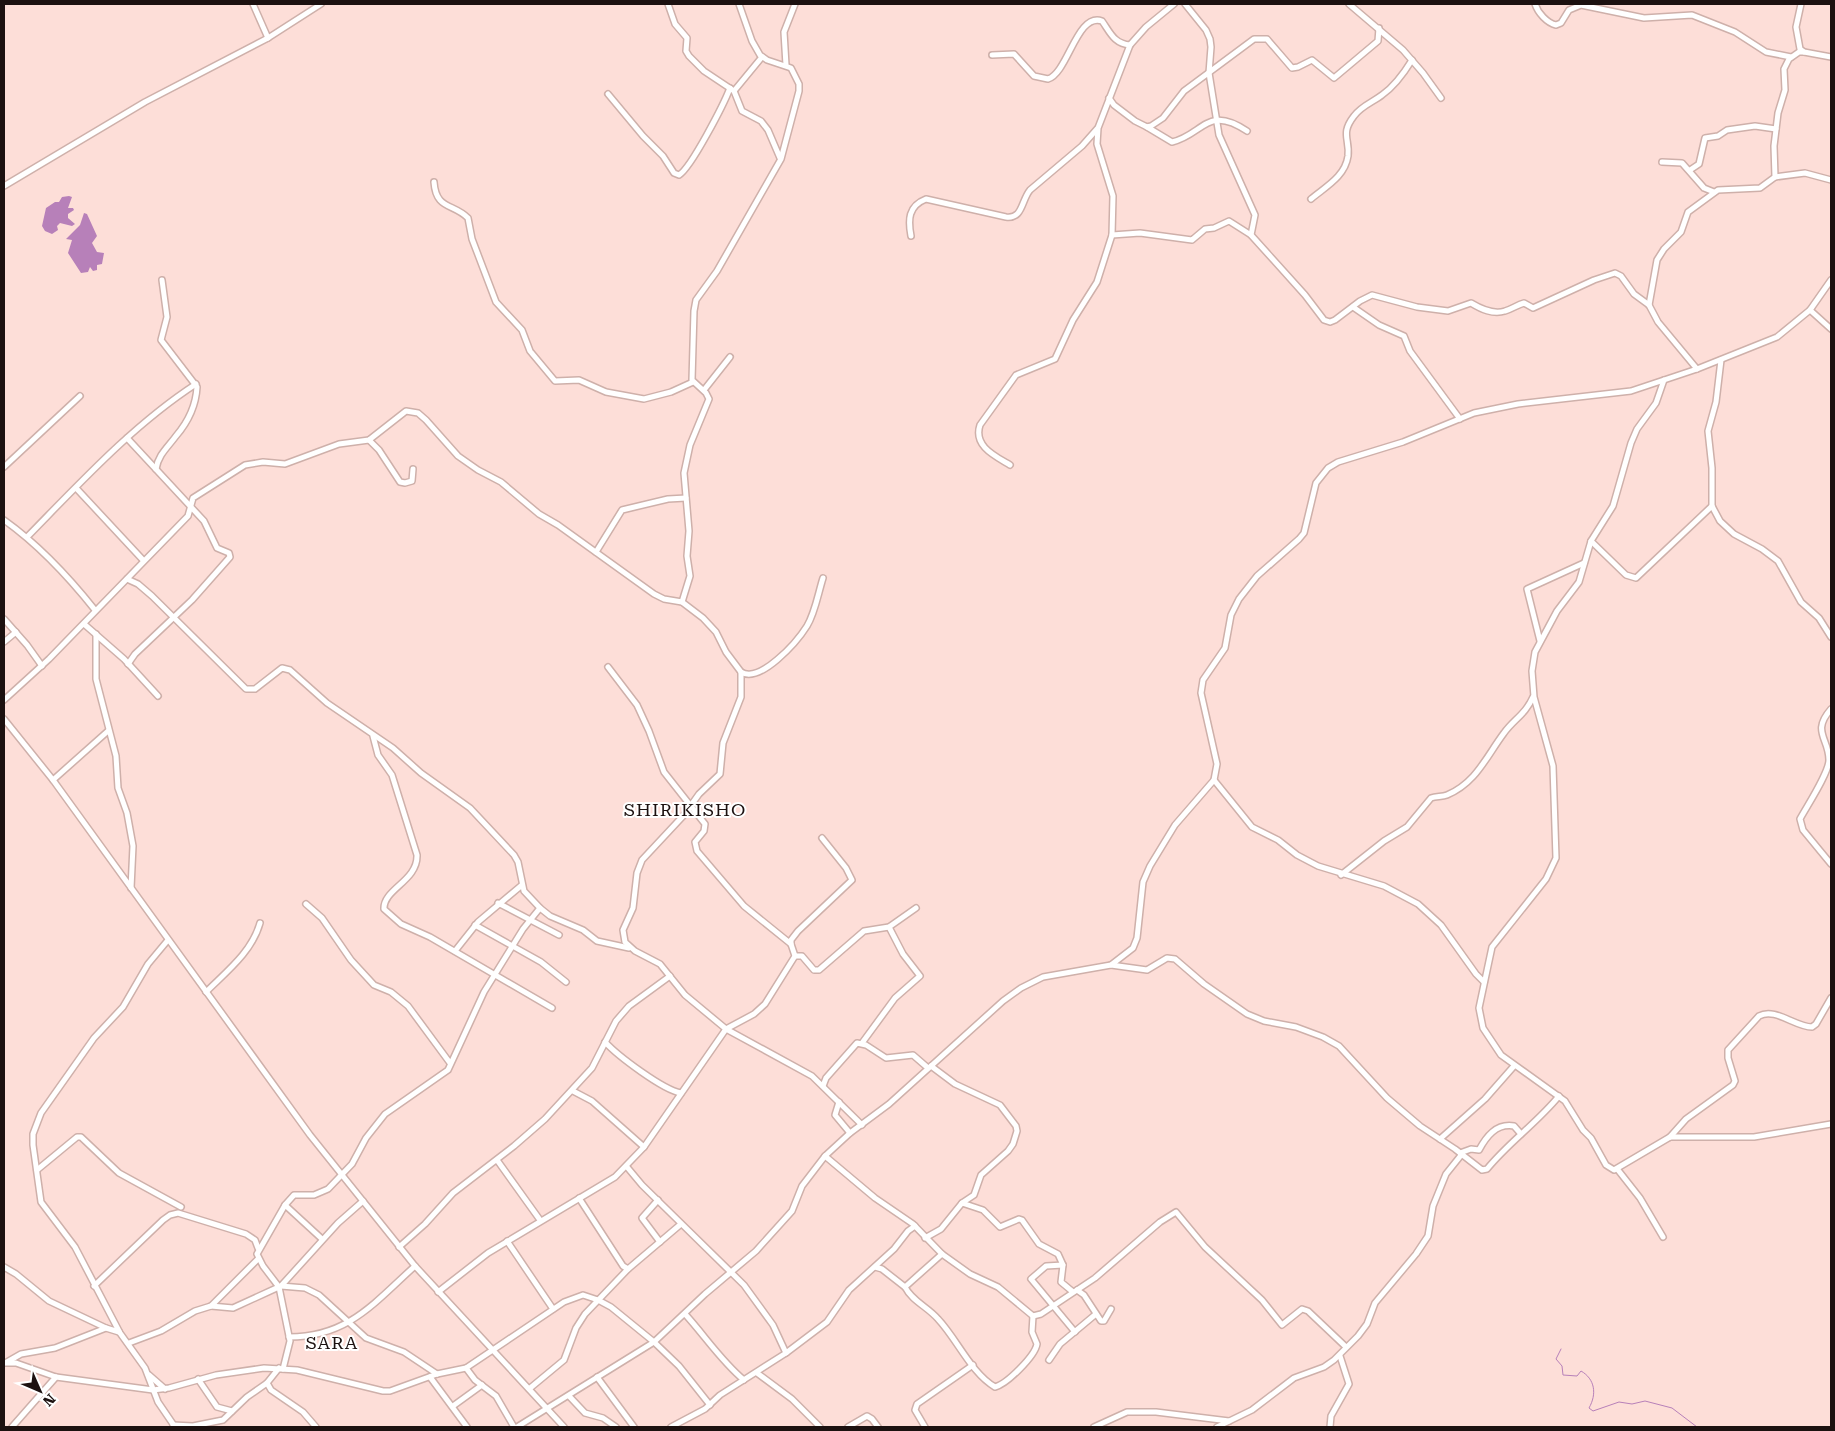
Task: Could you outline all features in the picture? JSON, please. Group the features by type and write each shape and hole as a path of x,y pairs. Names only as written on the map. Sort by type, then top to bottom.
{"street":[{"path":"253,4 268,38"},
{"path":"4,186 146,102 268,38 321,4"},
{"path":"668,4 675,24 687,38 686,52 704,71 732,90 740,108 757,118 765,126 781,159"},
{"path":"693,382 694,311 696,300 717,271 781,159 799,91 796,77 786,65 762,57 752,41 739,4"},
{"path":"786,65 784,32 795,4"},
{"path":"1010,465 985,448 978,433 980,425 1016,375 1056,357 1073,320 1097,282 1112,236 1113,196 1097,144 1098,128 1130,44 1146,27 1174,4"},
{"path":"1185,4 1206,30 1210,38 1209,73 1216,121 1223,147 1255,215 1251,235"},
{"path":"1349,4 1412,60 1441,98"},
{"path":"1535,4 1542,16 1556,25 1561,23 1570,10 1581,5 1644,18 1692,15 1735,32 1766,52 1791,57"},
{"path":"1801,4 1796,27 1797,41 1804,52"},
{"path":"992,55 1014,54 1034,76 1048,79 1059,72 1083,29 1093,21 1102,21 1112,37 1122,44 1130,44"},
{"path":"1147,127 1163,118 1184,91 1247,43 1260,38 1270,41 1292,68 1312,60 1317,62 1331,77 1336,78 1378,41 1378,28"},
{"path":"1775,177 1776,129 1778,113 1785,90 1784,69 1787,61 1791,57 1804,52 1831,57"},
{"path":"608,94 642,136 669,162 674,173 679,175 685,170 695,154 732,90 762,57"},
{"path":"1310,199 1336,180 1343,169 1348,157 1345,138 1354,115 1384,94 1399,80 1412,60"},
{"path":"1109,98 1114,105 1172,142 1182,139 1203,124 1216,121 1235,124 1247,131"},
{"path":"1690,170 1699,164 1705,138 1718,136 1727,130 1755,126 1776,129"},
{"path":"912,236 908,219 909,213 926,199 1006,217 1019,214 1026,194 1082,146 1098,128"},
{"path":"1662,162 1682,163 1704,188 1714,192"},
{"path":"1649,306 1651,285 1660,253 1681,232 1688,212 1714,192 1760,188 1775,177 1805,173 1831,180"},
{"path":"434,182 436,194 441,202 468,218 474,246 496,302 522,330 530,350 555,381 579,380 606,392 644,399 671,392 693,382"},
{"path":"1112,236 1146,234 1192,240 1205,229 1229,221 1251,235 1305,295 1324,320 1330,322 1368,296 1376,295 1417,307 1444,311 1453,311 1471,303 1482,310 1503,312 1524,304 1535,308 1594,280 1615,273 1621,276 1630,290 1649,306 1658,322 1697,369"},
{"path":"156,469 161,454 178,434 193,409 197,389 196,384 184,372 161,340 167,317 162,280"},
{"path":"1111,965 1128,954 1136,943 1143,882 1150,866 1175,825 1214,780 1217,764 1201,693 1203,680 1224,648 1231,615 1239,599 1257,576 1300,539 1304,532 1312,494 1321,475 1338,462 1403,442 1474,414 1518,404 1631,391 1721,360 1777,337 1810,310 1831,280"},
{"path":"1353,307 1379,325 1404,336 1410,351 1460,419"},
{"path":"1810,310 1831,329"},
{"path":"704,390 730,357"},
{"path":"1721,360 1716,402 1708,431 1712,468 1712,506 1720,521 1734,534 1762,549 1778,561 1801,602 1819,618 1831,638"},
{"path":"1663,1237 1640,1198 1618,1170 1606,1165 1571,1108 1559,1096 1514,1066 1495,1047 1480,1022 1479,1008 1495,941 1546,879 1556,858 1553,766 1534,697 1533,662 1540,642 1561,605 1579,582 1591,541 1613,506 1631,443 1637,430 1656,403 1664,380"},
{"path":"682,602 690,576 687,556 689,531 684,473 686,456 709,399 704,390 693,382"},
{"path":"27,537 127,438 170,401 196,384"},
{"path":"4,467 80,396"},
{"path":"4,700 42,666 84,624 143,560 188,516 190,506 195,497 245,464 264,462 285,464 339,444 369,440 406,411 418,414 458,456 478,470 501,482 539,514 558,525 660,598 682,602 711,627 726,652 741,672 746,675 754,675 790,648 807,626 823,578"},
{"path":"127,438 204,521 214,544 229,553 230,557 192,600 173,616 128,664"},
{"path":"369,440 379,450 400,482 412,481 414,469"},
{"path":"76,488 143,560"},
{"path":"596,552 622,510 668,498 686,498"},
{"path":"1591,541 1626,575 1636,578 1712,506"},
{"path":"4,520 27,537 67,576 96,610"},
{"path":"1540,642 1527,589 1584,563"},
{"path":"127,579 138,584 173,616 246,689 255,690 279,670 287,668 327,702 373,736 394,748 422,773 440,784 488,826 514,855 520,867 522,885 526,895 540,908 556,919 583,930 597,941 630,948 653,959 670,976 685,996 726,1029 807,1073 823,1086 862,1125"},
{"path":"4,619 42,666"},
{"path":"84,624 128,664 158,696"},
{"path":"4,642 16,632"},
{"path":"96,634 96,679 108,717 108,731 116,756 118,788 127,812 133,846 131,888"},
{"path":"608,667 637,705 650,731 664,772 692,806 705,828 695,842 698,851 744,906 791,944"},
{"path":"630,948 625,942 623,930 633,908 639,866 646,854 720,774 722,743 741,697 741,672"},
{"path":"1341,875 1384,841 1407,827 1431,798 1447,795 1470,780 1482,768 1505,732 1525,713 1534,697"},
{"path":"1831,710 1825,717 1821,730 1828,754 1827,769 1800,819 1803,830 1831,864"},
{"path":"4,719 53,780 310,1135 415,1266 564,1427"},
{"path":"53,780 108,731"},
{"path":"373,736 378,755 392,775 417,855 412,873 386,900 384,909 401,924 455,951 552,1008"},
{"path":"1214,780 1252,828 1278,840 1307,861 1341,875 1384,886 1418,904 1441,925 1476,974 1484,982"},
{"path":"795,956 791,940 798,931 852,880 846,868 822,838"},
{"path":"455,951 475,926 498,903 522,885"},
{"path":"498,903 559,935"},
{"path":"306,904 322,918 351,960 374,985 391,992 408,1006 450,1063"},
{"path":"258,1248 271,1231 285,1205 294,1195 322,1194 343,1175 356,1158 366,1138 385,1114 446,1071 473,1014 495,974 512,946 540,908"},
{"path":"795,956 802,956 814,970 819,970 864,931 889,927 916,908"},
{"path":"206,992 239,959 254,939 260,923"},
{"path":"475,926 541,962 566,982"},
{"path":"823,1086 824,1081 854,1045 862,1043 895,998 920,976 903,954 889,927"},
{"path":"165,1389 149,1375 129,1343 120,1333 75,1247 41,1202 33,1134 41,1113 94,1038 123,1007 148,964 168,940"},
{"path":"438,1292 488,1253 627,1167 644,1147 726,1029 754,1014 765,1004 795,956"},
{"path":"466,1368 482,1385 496,1396 516,1427 570,1396 654,1342 705,1294 756,1251 787,1217 802,1186 825,1156 850,1133 889,1104 1003,1001 1021,988 1055,974 1111,965 1147,970 1167,958 1175,958 1204,984 1247,1014 1264,1021 1296,1027 1323,1037 1339,1046 1387,1098 1420,1126 1484,1170 1545,1114 1559,1096"},
{"path":"399,1247 425,1224 453,1192 530,1133 573,1090 592,1068 616,1020 629,1006 670,976"},
{"path":"1618,1170 1646,1149 1670,1137 1686,1119 1734,1085 1735,1081 1728,1058 1728,1050 1759,1016 1772,1013 1797,1024 1812,1027 1816,1024 1831,998"},
{"path":"605,1042 673,1092 681,1093"},
{"path":"862,1043 886,1058 913,1056 955,1084 996,1102 1006,1110 1016,1126 1013,1144 981,1175 974,1195 962,1203 941,1229 925,1238"},
{"path":"1440,1139 1485,1099 1514,1066"},
{"path":"573,1090 592,1101 644,1147"},
{"path":"673,1092 676,1100"},
{"path":"839,1102 835,1115 850,1133"},
{"path":"1670,1137 1754,1137 1831,1124"},
{"path":"1217,1427 1257,1406 1294,1378 1324,1367 1340,1356 1363,1329 1374,1303 1425,1242 1430,1231 1433,1206 1446,1174 1461,1153 1471,1149 1479,1150 1486,1137 1503,1126 1512,1125 1521,1134"},
{"path":"38,1170 80,1137 119,1173 180,1207"},
{"path":"825,1156 875,1198 915,1226 942,1254 970,1274 998,1287 1033,1316"},
{"path":"497,1160 540,1220"},
{"path":"627,1167 681,1224 749,1290 772,1325 786,1353"},
{"path":"579,1198 623,1266 628,1269"},
{"path":"658,1200 642,1218 660,1242"},
{"path":"211,1306 233,1308 280,1286 322,1239 363,1201"},
{"path":"962,1203 983,1210 1000,1227 1018,1219 1022,1220 1040,1244 1058,1254 1063,1265 1061,1282 1084,1295 1103,1322 1111,1310"},
{"path":"285,1205 322,1239"},
{"path":"1033,1316 1042,1314 1053,1304 1075,1291 1160,1222 1176,1212 1204,1247 1262,1300 1282,1324 1302,1309 1308,1311 1346,1347"},
{"path":"94,1286 170,1215 178,1213 192,1216 246,1234 255,1240 258,1248 258,1259 280,1286 289,1337 289,1349 281,1369 267,1383 247,1397 220,1421 193,1426 174,1426 161,1408 149,1375"},
{"path":"529,1389 564,1360 581,1320 598,1300 628,1269 681,1224"},
{"path":"671,1427 710,1405 720,1395 786,1353 830,1319 849,1290 865,1273 875,1267 915,1226"},
{"path":"507,1242 553,1309"},
{"path":"905,1287 942,1254"},
{"path":"129,1343 162,1331 188,1315 211,1306 258,1259"},
{"path":"1063,1265 1046,1266 1031,1279 1034,1286 1053,1304 1075,1332"},
{"path":"289,1337 312,1337 337,1329 348,1323 415,1266"},
{"path":"4,1267 16,1274 49,1301 120,1333"},
{"path":"875,1267 882,1269 905,1287 911,1296 938,1318 973,1365 988,1383 995,1387 1000,1385 1035,1353 1037,1344 1032,1332 1033,1316"},
{"path":"280,1286 305,1288 319,1295 366,1338 404,1352 437,1374"},
{"path":"6,1363 56,1377 153,1390 165,1389 198,1379 253,1369 281,1369 297,1370 383,1392 399,1389 430,1376 466,1368 553,1309 579,1296 598,1300 625,1317 679,1366 710,1405"},
{"path":"685,1314 716,1348 730,1369 744,1380"},
{"path":"1049,1360 1060,1344 1096,1314"},
{"path":"6,1363 21,1354 55,1348 106,1328"},
{"path":"1330,1427 1331,1416 1349,1384 1340,1356"},
{"path":"925,1427 915,1410 916,1404 973,1365"},
{"path":"757,1372 792,1399 820,1427"},
{"path":"430,1376 436,1388 453,1406 467,1427"},
{"path":"12,1427 56,1377"},
{"path":"597,1377 634,1427"},
{"path":"198,1379 214,1404 220,1409 232,1411"},
{"path":"267,1383 271,1390 303,1412 316,1427"},
{"path":"453,1406 482,1385"},
{"path":"570,1396 585,1414 602,1418 616,1427"},
{"path":"1094,1427 1128,1412 1156,1412 1229,1421"},
{"path":"848,1427 866,1416 872,1418 878,1427"}],"shaded area":[{"path":"62,197 72,197 68,208 73,208 74,210 68,214 68,218 75,224 72,226 60,223 57,226 58,230 52,234 45,231 42,226 46,208 55,202 59,202"},
{"path":"84,213 87,214 97,236 92,243 97,252 104,253 102,264 97,265 97,270 93,271 90,267 88,272 81,273 68,253 72,240 66,239 80,225"}],"waterway":[{"path":"1561,1349 1556,1359 1562,1366 1563,1375 1577,1376 1581,1371 1586,1374 1592,1383 1594,1392 1589,1408 1593,1411 1619,1402 1632,1404 1645,1401 1672,1408 1697,1427"}],"district":[{"name":"SHIRIKISHO","path":"685,810"},
{"name":"SARA","path":"332,1343"}]}
